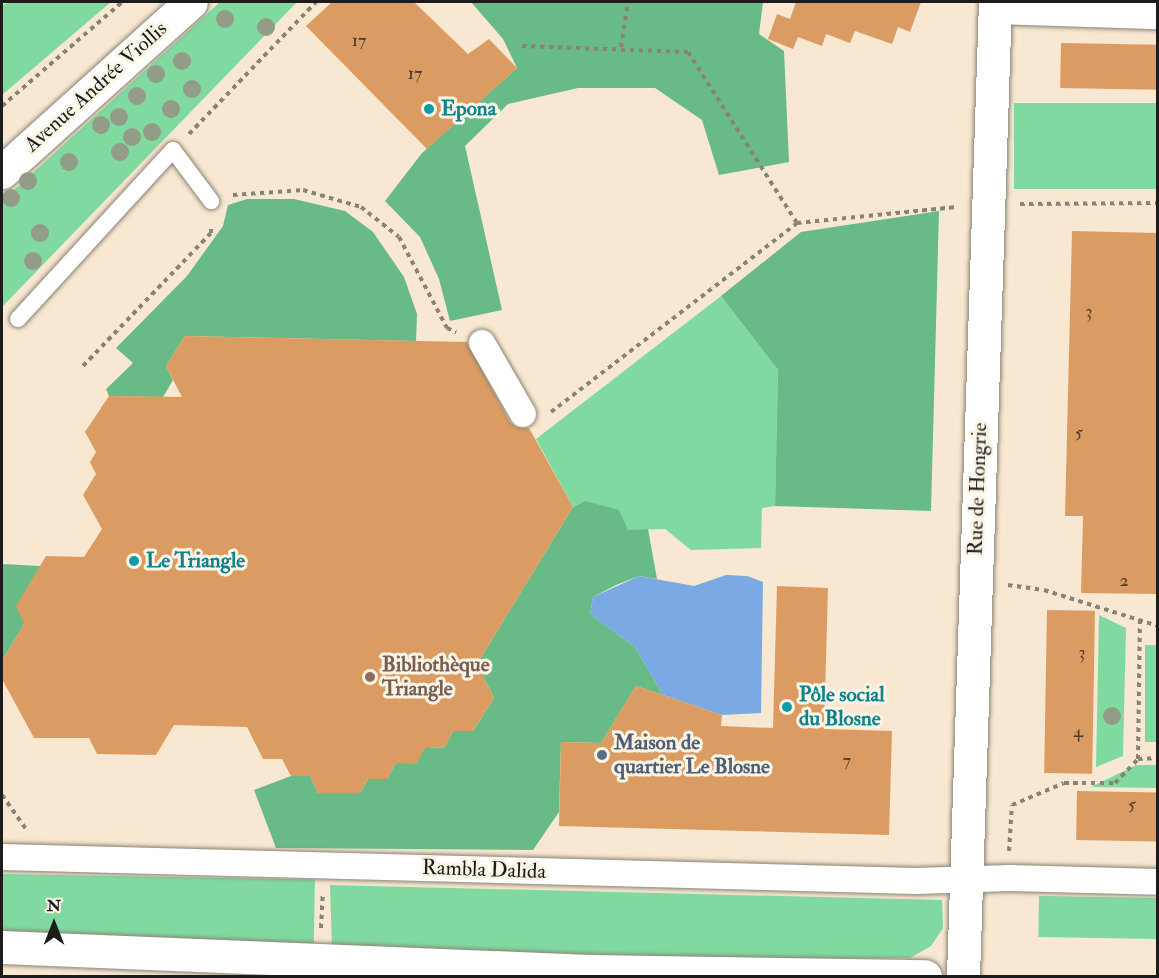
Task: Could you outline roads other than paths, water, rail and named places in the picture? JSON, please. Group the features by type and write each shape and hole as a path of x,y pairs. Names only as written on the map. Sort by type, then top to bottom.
{"street":[{"name":"Avenue Andrée Viollis","path":"2,172 191,2"},
{"path":"995,4 1158,12"},
{"name":"Rue de Hongrie","path":"963,976 986,205 995,4"},
{"path":"482,343 535,414"},
{"name":"Rambla Dalida","path":"14,857 916,881 967,869 1158,882"},
{"path":"2,947 318,969 925,976"}],"lane":[{"path":"18,319 173,150 211,201"}],"water":[{"path":"726,575 747,576 763,582 761,713 722,715 663,695 635,647 590,614 593,597 639,576 694,586"}],"place":[{"name":"Epona","path":"429,109"},
{"name":"Le Triangle","path":"134,561"},
{"name":"Bibliothèque Triangle","path":"370,677"},
{"name":"Pôle social du Blosne","path":"787,707"},
{"name":"Maison de quartier Le Blosne","path":"602,755"}]}
